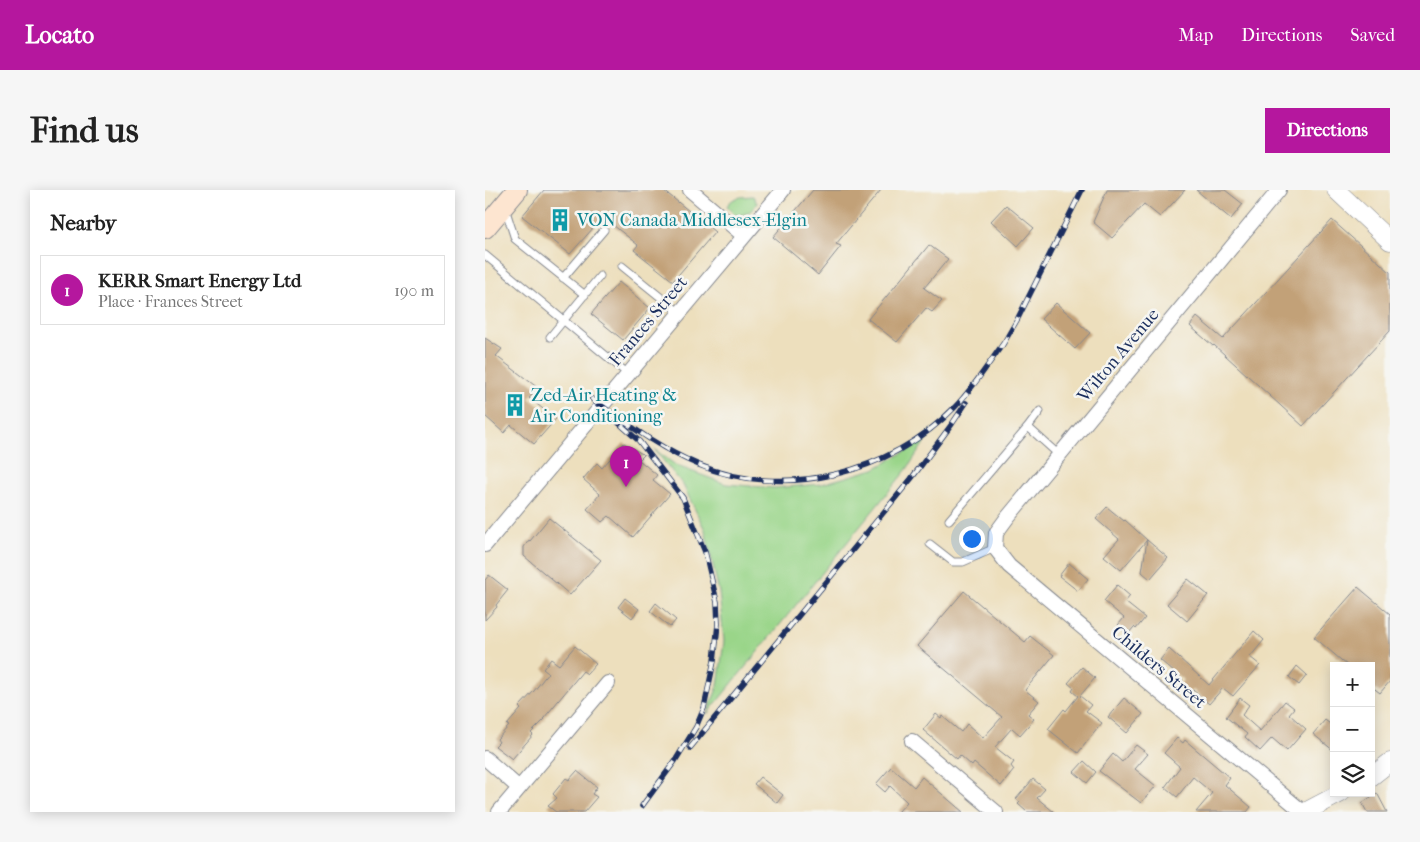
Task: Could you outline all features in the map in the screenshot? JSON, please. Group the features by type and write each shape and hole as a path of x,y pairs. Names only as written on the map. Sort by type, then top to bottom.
{"main road":[{"path":"485,228 511,197"}],"street":[{"path":"690,190 744,236"},
{"name":"Frances Street","path":"485,545 783,190"},
{"name":"Wilton Avenue","path":"995,548 996,533 1279,190"},
{"path":"1336,190 1390,241"},
{"name":"Childers Street","path":"995,548 1009,566 1304,812"},
{"path":"499,812 608,682"},
{"path":"912,741 996,812"},
{"path":"485,758 519,788"},
{"path":"1375,774 1390,762"},
{"path":"1304,812 1333,797"}],"lane":[{"path":"511,197 515,239 585,295"},
{"path":"563,278 604,230"},
{"path":"485,254 628,374"},
{"path":"622,266 680,313"},
{"path":"550,337 601,276"},
{"path":"949,520 1040,411"},
{"path":"1028,427 1059,455"},
{"path":"930,544 953,562 963,562 995,548"}],"green space":[{"path":"753,196 757,203 746,214 736,215 727,206 735,199"},
{"path":"926,440 907,469 707,714 718,686 724,641 719,592 705,530 683,485 654,449 677,466 726,484 774,488 822,484 874,469"}],"building":[{"path":"544,190 663,190 715,232 673,281 634,250 638,245 603,217 570,254 522,216"},
{"path":"813,190 881,190 836,244 841,246 818,275 773,237"},
{"path":"1107,190 1185,190 1160,217 1144,204 1112,238 1093,222"},
{"path":"1196,190 1225,190 1243,204 1231,219"},
{"path":"1006,205 1034,228 1018,246 991,221"},
{"path":"1332,220 1390,272 1390,331 1303,426 1214,345 1190,326 1197,317 1223,339"},
{"path":"929,245 948,259 924,288 942,301 932,312 926,308 897,342 868,319"},
{"path":"619,282 650,308 623,340 591,314"},
{"path":"1056,303 1090,333 1075,349 1041,319"},
{"name":"Zed-Air Heating & Air Conditioning","path":"485,338 502,349 496,356 538,388 529,398 556,419 534,444 511,425 504,433 485,416"},
{"path":"624,443 644,455 639,460 657,475 653,480 670,494 633,537 609,516 602,522 587,509 600,494 583,479 597,463 602,468"},
{"path":"1107,507 1147,540 1121,570 1104,556 1119,539 1096,519"},
{"path":"549,518 601,560 570,595 524,556 524,547"},
{"path":"1147,540 1168,558 1150,579 1142,572"},
{"path":"1069,563 1088,579 1078,591 1059,576"},
{"path":"489,575 508,590 496,605 497,607 485,620 485,580"},
{"path":"1188,579 1208,595 1187,621 1167,604"},
{"path":"1117,585 1130,596 1125,602 1145,618 1136,629 1134,627 1128,634 1118,625 1124,618 1104,601"},
{"path":"1358,587 1390,614 1390,681 1380,693 1375,689 1375,662 1343,662 1314,637"},
{"path":"964,591 1025,642 1030,636 1054,655 1025,690 1039,701 1028,714 1034,719 1020,735 1012,728 995,747 1014,762 1011,766 1014,770 1001,786 974,763 972,766 960,755 957,759 923,730 936,714 941,718 942,716 961,732 967,724 983,738 1002,717 917,646"},
{"path":"625,598 639,609 632,618 618,607"},
{"path":"656,603 676,620 670,627 650,611"},
{"path":"1254,631 1264,640 1250,657 1260,665 1233,696 1223,688 1209,704 1193,690 1190,693 1180,684 1183,680 1160,660 1169,649 1209,685"},
{"path":"575,646 596,664 587,674 583,671 545,719 531,733 533,735 512,759 495,746 499,742 497,739 521,709 519,707 548,673 543,669 551,659 559,665"},
{"path":"1297,666 1307,675 1299,685 1289,677"},
{"path":"1082,667 1095,678 1080,696 1091,705 1086,711 1102,723 1078,753 1048,729 1064,709 1066,711 1078,696 1072,691 1074,688 1068,683"},
{"path":"1124,698 1143,714 1127,733 1108,717"},
{"path":"1240,698 1249,705 1242,715 1260,731 1285,701 1294,708 1289,714 1306,729 1287,751 1272,738 1260,751 1245,737 1247,734 1226,717"},
{"path":"1325,720 1330,724 1330,748 1313,734"},
{"path":"1177,738 1183,743 1185,740 1230,778 1225,785 1251,807 1247,812 1196,812 1212,793 1193,777 1177,797 1165,787 1180,767 1164,753"},
{"path":"1136,745 1148,754 1135,769 1156,786 1141,803 1099,771 1113,754 1122,762"},
{"path":"1084,761 1096,772 1087,783 1074,772"},
{"path":"891,767 914,787 922,777 963,812 898,812 907,802 890,786 885,792 876,784"},
{"path":"577,771 597,787 592,794 597,797 584,812 556,812 548,806 557,798 553,794 566,778 569,780"},
{"path":"760,777 783,795 777,803 754,784"},
{"path":"1033,779 1045,789 1037,798 1054,812 1027,812 1018,804 1020,802 1016,799"},
{"path":"1377,793 1387,812 1367,812 1362,803 1371,797 1375,797"}],"railway":[{"path":"1002,346 1082,190"},
{"path":"642,806 675,761 696,727 704,708 714,661 718,624 717,602 705,552 683,498 639,441 592,399 657,443 699,465 732,475 766,480 800,480 835,474 868,464 900,449 929,430 962,399 1005,341"},
{"path":"690,748 911,479 966,403"}],"place":[{"name":"VON Canada Middlesex-Elgin","path":"560,220"},
{"name":"Zed-Air Heating & Air Conditioning","path":"515,405"},
{"name":"KERR Smart Energy Ltd","path":"626,487"}]}
